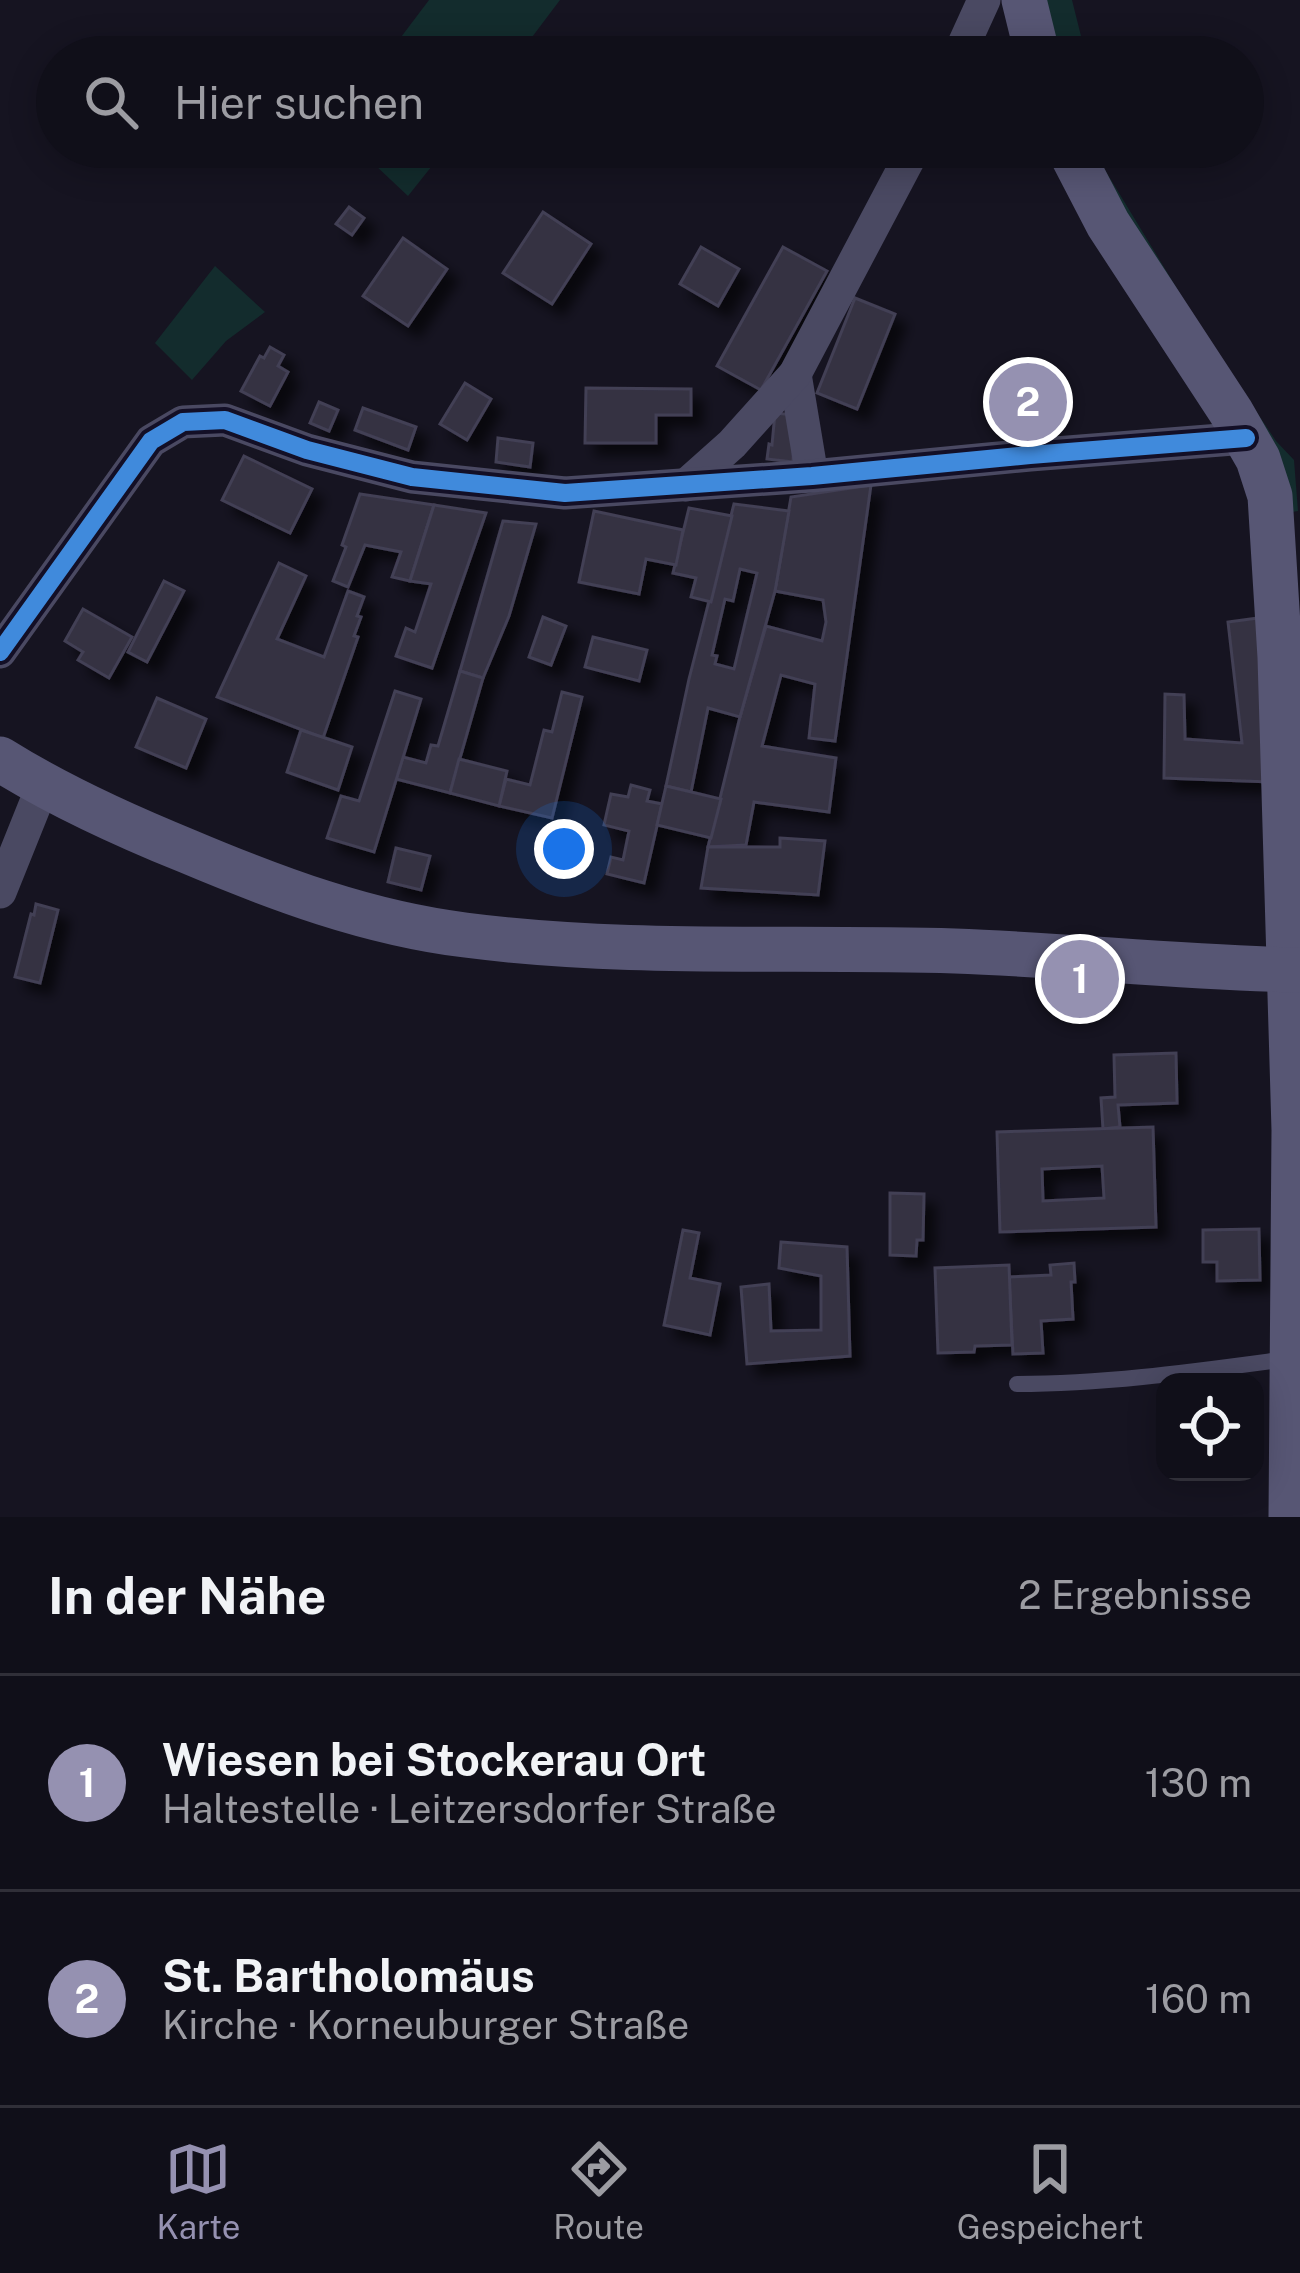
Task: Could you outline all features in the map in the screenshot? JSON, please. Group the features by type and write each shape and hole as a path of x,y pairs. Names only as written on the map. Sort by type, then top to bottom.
{"main road":[{"path":"1024,0 1033,36"},
{"path":"1079,168 1108,224 1246,438 1265,476 1274,530 1291,781 1295,970 1296,1350 1291,1517"},
{"path":"0,759 147,835 261,882 349,911 462,935 628,947 954,951 1295,970"}],"street":[{"path":"968,36 984,0"},
{"path":"686,484 732,444 795,374 904,168"},
{"path":"795,374 812,476"},
{"path":"0,652 151,441 183,422 225,421 307,450 412,477 566,493 1246,438"},
{"path":"0,892 43,784"}],"lane":[{"path":"1016,1384 1158,1376 1296,1350"}],"green space":[{"path":"429,0 560,0 533,36 402,36"},
{"path":"1039,0 1072,0 1081,36 1047,36"},
{"path":"378,168 430,168 408,196"},
{"path":"1093,168 1104,168 1207,338 1276,441 1294,460 1298,511 1286,513"},
{"path":"215,266 265,312 226,341 192,380 155,343"}],"building":[{"path":"349,207 364,218 352,235 336,224"},
{"path":"543,212 591,244 552,304 503,273"},
{"path":"403,238 447,269 408,326 363,296"},
{"path":"701,247 739,269 718,306 680,284"},
{"path":"783,247 827,271 761,390 717,366"},
{"path":"855,298 895,314 857,409 817,393"},
{"path":"270,347 284,355 278,366 288,372 270,406 241,391"},
{"path":"1022,374 1038,378 1042,388 1042,416 1034,417 1033,426 1023,426 1022,417 1015,417 1016,382"},
{"path":"465,383 491,399 467,440 440,424"},
{"path":"586,388 691,389 691,415 656,415 656,443 585,443"},
{"path":"319,402 338,410 329,431 310,423"},
{"path":"363,408 416,427 408,450 355,430"},
{"path":"775,413 794,415 793,462 767,459"},
{"path":"498,438 533,443 530,467 496,462"},
{"path":"244,456 312,489 290,533 222,500"},
{"path":"871,485 835,741 809,738 815,684 781,675 762,746 836,758 829,812 754,802 746,845 708,847 766,626 822,641 823,600 775,591 791,497"},
{"path":"360,494 434,505 410,581 392,577 401,552 365,545 348,587 333,581"},
{"path":"734,504 789,511 775,591 740,717 708,708 691,792 666,786","holes":["740,569 757,573 734,669 715,664 717,656 712,655 725,599 733,601"]},
{"path":"434,505 486,513 432,668 396,656 406,628 415,632 431,584 410,581"},
{"path":"689,508 732,516 711,602 691,597 696,578 673,573"},
{"path":"594,511 683,530 676,565 646,559 639,594 579,582"},
{"path":"503,521 536,524 509,616 483,678 460,671"},
{"path":"279,563 306,576 277,639 324,657 348,591 364,597 354,636 358,637 323,738 217,697"},
{"path":"164,581 184,591 147,662 128,652"},
{"path":"83,609 132,637 109,678 78,660 83,652 65,641"},
{"path":"543,617 566,626 551,665 529,657"},
{"path":"1258,618 1270,782 1164,778 1165,694 1184,695 1185,739 1242,743 1228,622"},
{"path":"593,637 647,650 639,681 585,667"},
{"path":"460,671 483,678 450,793 396,779 403,757 426,763 431,745 438,746"},
{"path":"395,691 421,699 374,852 327,838 341,796 359,801"},
{"path":"562,692 582,697 552,818 499,806 506,779 530,785 544,730 552,732"},
{"path":"157,698 206,719 186,768 136,747"},
{"path":"301,730 352,747 338,790 287,772"},
{"path":"459,759 507,771 499,806 450,793"},
{"path":"631,785 650,790 647,801 662,804 644,883 607,874 611,857 623,860 629,831 604,825 611,794 628,797"},
{"path":"666,786 721,799 711,838 657,825"},
{"path":"780,838 825,841 818,895 701,888 708,847 780,847"},
{"path":"396,848 430,856 421,890 388,882"},
{"path":"36,904 58,910 40,983 15,977"},
{"path":"1176,1053 1177,1103 1118,1105 1120,1127 1103,1129 1101,1098 1115,1097 1114,1055"},
{"path":"1153,1127 1156,1227 1000,1232 997,1132","holes":["1102,1166 1104,1198 1043,1201 1042,1169"]},
{"path":"890,1193 924,1194 923,1240 917,1240 916,1256 890,1255"},
{"path":"1259,1229 1260,1280 1217,1281 1217,1262 1203,1262 1203,1230"},
{"path":"683,1230 699,1233 690,1278 720,1284 710,1335 664,1325"},
{"path":"781,1242 847,1247 850,1356 747,1364 741,1287 769,1284 771,1331 821,1330 821,1276 779,1268"},
{"path":"1074,1263 1073,1319 1041,1321 1043,1353 1013,1354 1009,1277 1051,1275 1050,1265"},
{"path":"1009,1265 1012,1345 938,1353 935,1268"}],"cycle path":[{"path":"0,652 151,441 183,422 225,420 307,450 412,477 565,493 1246,438"}],"place":[{"name":"St. Bartholomäus","path":"1028,402"},
{"name":"Wiesen bei Stockerau Ort","path":"1080,979"}]}
